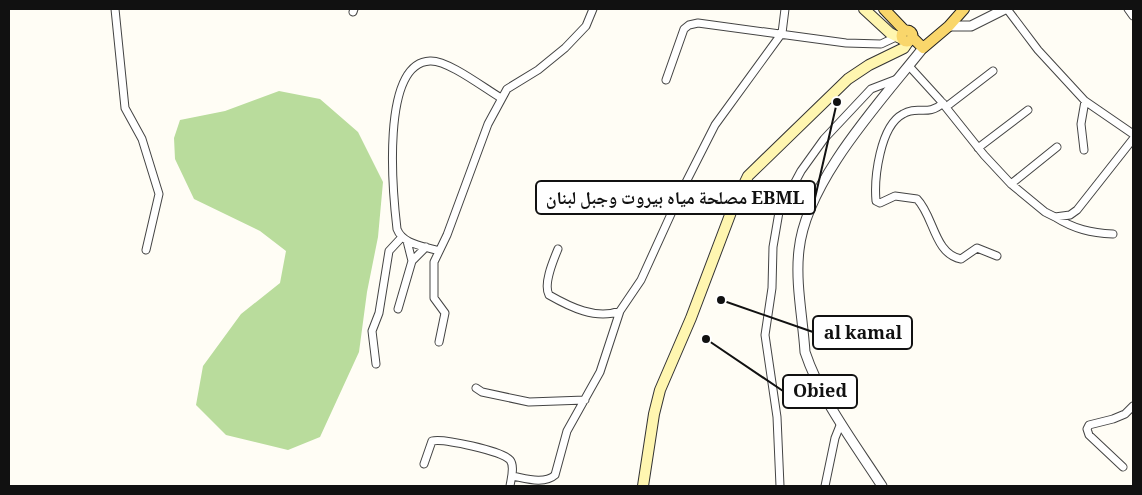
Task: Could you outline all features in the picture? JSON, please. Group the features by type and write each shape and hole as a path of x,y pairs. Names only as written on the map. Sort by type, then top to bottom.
{"main road":[{"path":"864,9 923,48 949,26 963,9"},
{"path":"643,486 654,414 660,390 691,318 733,207 748,176 848,79 869,64 904,48 905,37 884,9"}],"street":[{"path":"115,9 125,108 142,139 160,194 146,250"},
{"path":"438,342 445,313 434,298 434,262 447,235 488,124 507,89 538,70 565,48 586,26 594,9"},
{"path":"512,476 536,480 552,478 557,468 567,431 600,372 620,311 642,280 681,192 715,125 782,33 785,9"},
{"path":"949,26 970,26 1006,9 1038,50 1085,101 1133,134"},
{"path":"1128,9 1133,16"},
{"path":"666,80 681,35 689,25 698,23 846,43 881,44 905,37"},
{"path":"882,486 841,423 811,368 806,352 799,279 800,242 807,211 816,195 870,114 923,48"},
{"path":"412,261 397,226 394,133 400,89 407,75 411,69 423,62 438,61 501,98"},
{"path":"909,66 1011,184 1045,212 1070,226 1086,231 1113,234"},
{"path":"993,71 944,105 932,111 911,111 902,114 892,124 882,150 876,178 876,201 880,203 895,196 917,199 928,214 935,237 943,248 957,258 961,259 977,248 997,256"},
{"path":"780,486 777,417 765,335 772,288 773,246 780,212 802,171 824,138 871,89 898,79"},
{"path":"1084,150 1081,124 1085,101"},
{"path":"978,148 1028,110"},
{"path":"1055,217 1070,215 1077,210 1133,139"},
{"path":"1011,184 1057,147"},
{"path":"404,239 439,250"},
{"path":"376,364 372,332 379,313 389,251 404,239"},
{"path":"398,309 412,261 426,247"},
{"path":"558,249 552,264 547,288 549,295 575,309 591,313 607,315 620,311"},
{"path":"476,388 482,392 528,402 585,400"},
{"path":"1123,467 1089,435 1087,429 1089,425 1125,414 1133,406"},
{"path":"825,486 835,438 841,423"},
{"path":"424,464 429,444 437,440 506,457 512,464 510,486"}],"green space":[{"path":"279,91 320,99 358,132 383,182 378,237 367,292 359,352 320,437 288,450 226,435 196,405 203,366 241,314 280,283 286,251 260,231 194,199 175,159 174,138 180,120 225,111"}],"place":[{"name":"مصلحة مياه بيروت وجبل لبنان EBML","path":"837,102"},
{"name":"al kamal","path":"721,300"},
{"name":"Obied","path":"706,339"}]}
